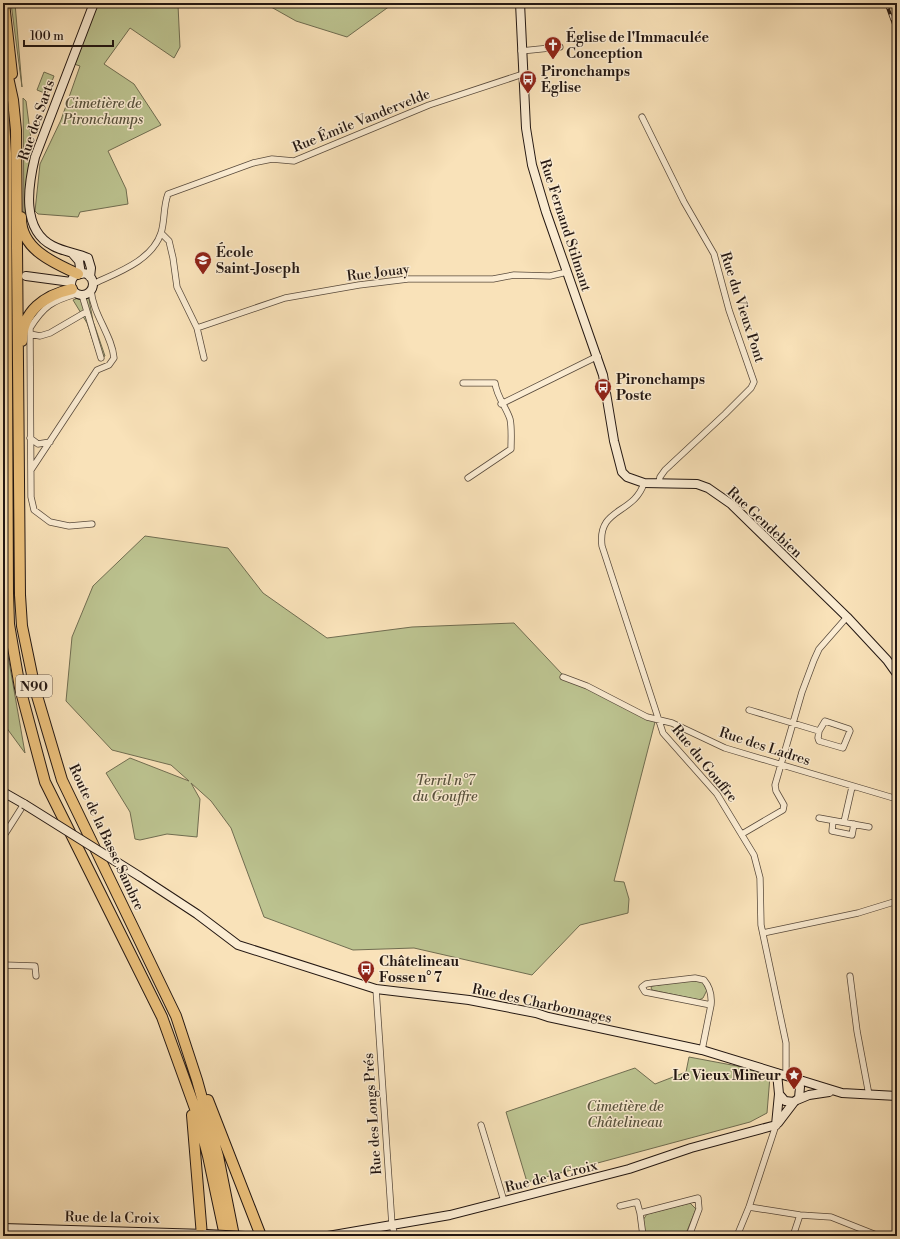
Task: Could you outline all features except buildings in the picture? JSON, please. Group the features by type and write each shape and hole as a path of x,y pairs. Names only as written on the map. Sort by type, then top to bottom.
{"highway":[{"path":"4,3 12,61 8,102"},
{"name":"Route de la Basse Sambre","path":"3,54 8,102 6,153 9,624 20,688 45,782 162,1016 187,1083 208,1156 225,1236"},
{"name":"Route de la Basse Sambre","path":"8,102 16,130 20,595 22,626 35,689 62,780 176,1016 197,1080 218,1156 234,1236"},
{"path":"16,130 20,146 21,220 24,233 32,247 77,285 45,298 36,306 27,320 22,335 21,386 18,397"},
{"path":"3,196 3,170 6,153"},
{"path":"3,389 3,418 7,429"},
{"path":"197,1080 214,1112 261,1236"},
{"path":"187,1083 193,1121 203,1235"}],"street":[{"name":"Rue des Sarts","path":"92,284 91,268 88,258 48,243 32,223 30,179 43,133 94,3"},
{"name":"Rue Fernand Stilmant","path":"520,3 521,51 526,128 532,165 567,272 598,356"},
{"path":"521,51 560,47"},
{"name":"Rue Émile Vandervelde","path":"92,284 108,278 145,256 156,244 161,233 164,206 168,194 252,163 272,159 294,161 429,105 523,74"},
{"name":"Rue du Vieux Pont","path":"642,117 684,202 714,254 729,310 754,382 751,388 725,414 665,470 660,477 659,482"},
{"path":"161,233 169,242 174,258 177,287 197,328 204,358"},
{"path":"72,252 79,261 77,285 101,358"},
{"name":"Rue Jouay","path":"197,328 285,298 359,285 408,279 493,279 514,275 550,276 567,272"},
{"path":"26,276 77,285 92,284"},
{"path":"92,284 77,285 53,301 38,316 30,328 31,497 34,510 50,522 68,526 92,524"},
{"path":"31,470 98,370 109,365 114,358 113,347 96,310 92,284"},
{"path":"30,334 40,336 50,333 86,312"},
{"path":"502,404 598,356"},
{"name":"Rue Gendebien","path":"598,356 603,375 619,466 627,477 644,483 659,482 697,484 708,488 731,504 847,617 887,660 897,674"},
{"path":"463,383 495,383 502,404 510,420 511,449 468,478"},
{"path":"30,438 38,444 50,442"},
{"name":"Rue du Gouffre","path":"644,483 641,491 634,501 606,521 601,539 663,733 717,794 754,855 758,866 762,933 786,1043 786,1076"},
{"path":"742,834 783,810 784,805 776,791 775,785 802,692 819,649 847,617"},
{"name":"Rue des Ladres","path":"563,677 587,686 647,717 672,724 725,748 852,787 897,799"},
{"path":"749,710 819,731"},
{"path":"825,721 849,729 850,731 843,748 820,741 818,738 819,731 825,721"},
{"path":"844,822 852,787"},
{"name":"Rue des Charbonnages","path":"3,792 139,876 197,914 238,944 376,989 469,1000 702,1050 832,1091"},
{"path":"3,837 24,804"},
{"path":"819,818 869,827"},
{"path":"833,821 832,831 845,834 852,835 854,824"},
{"path":"762,933 858,913 897,901"},
{"path":"3,965 35,966 36,976"},
{"path":"850,976 857,1031 869,1095"},
{"path":"702,1050 711,1005 710,990 707,984 700,978 646,984 642,988 645,992 711,1005"},
{"name":"Rue des Longs Prés","path":"376,989 392,1226 395,1236"},
{"path":"737,1236 749,1206 776,1125 779,1094 777,1073"},
{"path":"776,1125 795,1101 800,1089 794,1079"},
{"path":"779,1094 785,1101 795,1101 809,1095 832,1091 897,1096"},
{"path":"481,1125 504,1201"},
{"name":"Rue de la Croix","path":"328,1236 450,1215 629,1169 691,1148 776,1125"},
{"path":"640,1213 698,1198 699,1209 689,1236"},
{"path":"620,1206 637,1202 640,1213 642,1236"},
{"path":"749,1206 800,1215 831,1217 879,1236"},
{"path":"793,1236 800,1215"},
{"name":"Rue de la Croix","path":"3,1228 161,1231 203,1235 245,1236"}],"green space":[{"path":"11,3 15,3 22,87"},
{"name":"Cimetière de Pironchamps","path":"97,3 177,3 180,47 174,58 130,28 104,64 134,84 161,125 108,151 126,189 128,204 80,212 78,217 38,214 35,211 40,164 61,120 80,66 74,64"},
{"path":"264,3 394,3 347,37 296,21"},
{"path":"44,72 54,76 47,94 37,90"},
{"path":"23,98 26,101 32,147 29,175 28,221 24,217"},
{"path":"88,294 93,321 105,356 99,359 87,323 73,300"},
{"name":"Terril n°7 du Gouffre","path":"145,536 228,548 263,593 327,638 412,627 514,623 562,674 655,722 614,881 624,882 629,899 628,913 580,925 532,975 414,948 353,950 264,917 231,828 211,801 191,783 200,799 197,837 167,834 140,840 135,839 130,812 106,773 130,758 189,781 171,765 112,750 66,701 72,637 93,586"},
{"path":"3,627 25,753 3,723"},
{"path":"692,980 702,981 707,990 703,998 699,1000 652,990 651,988 652,986"},
{"name":"Cimetière de Châtelineau","path":"689,1057 737,1066 770,1076 767,1113 750,1122 527,1182 506,1112 635,1068 655,1084 686,1072"},
{"path":"690,1203 696,1209 685,1236 645,1236 643,1220 647,1214"}],"railway":[{"path":"886,3 897,33"}],"place":[{"name":"Église de l'Immaculée Conception","path":"553,60"},
{"name":"Pironchamps Église","path":"528,94"},
{"name":"École Saint-Joseph","path":"203,275"},
{"name":"Pironchamps Poste","path":"603,402"},
{"name":"Châtelineau Fosse n° 7","path":"366,984"},
{"name":"Le Vieux Mineur","path":"794,1090"}]}
